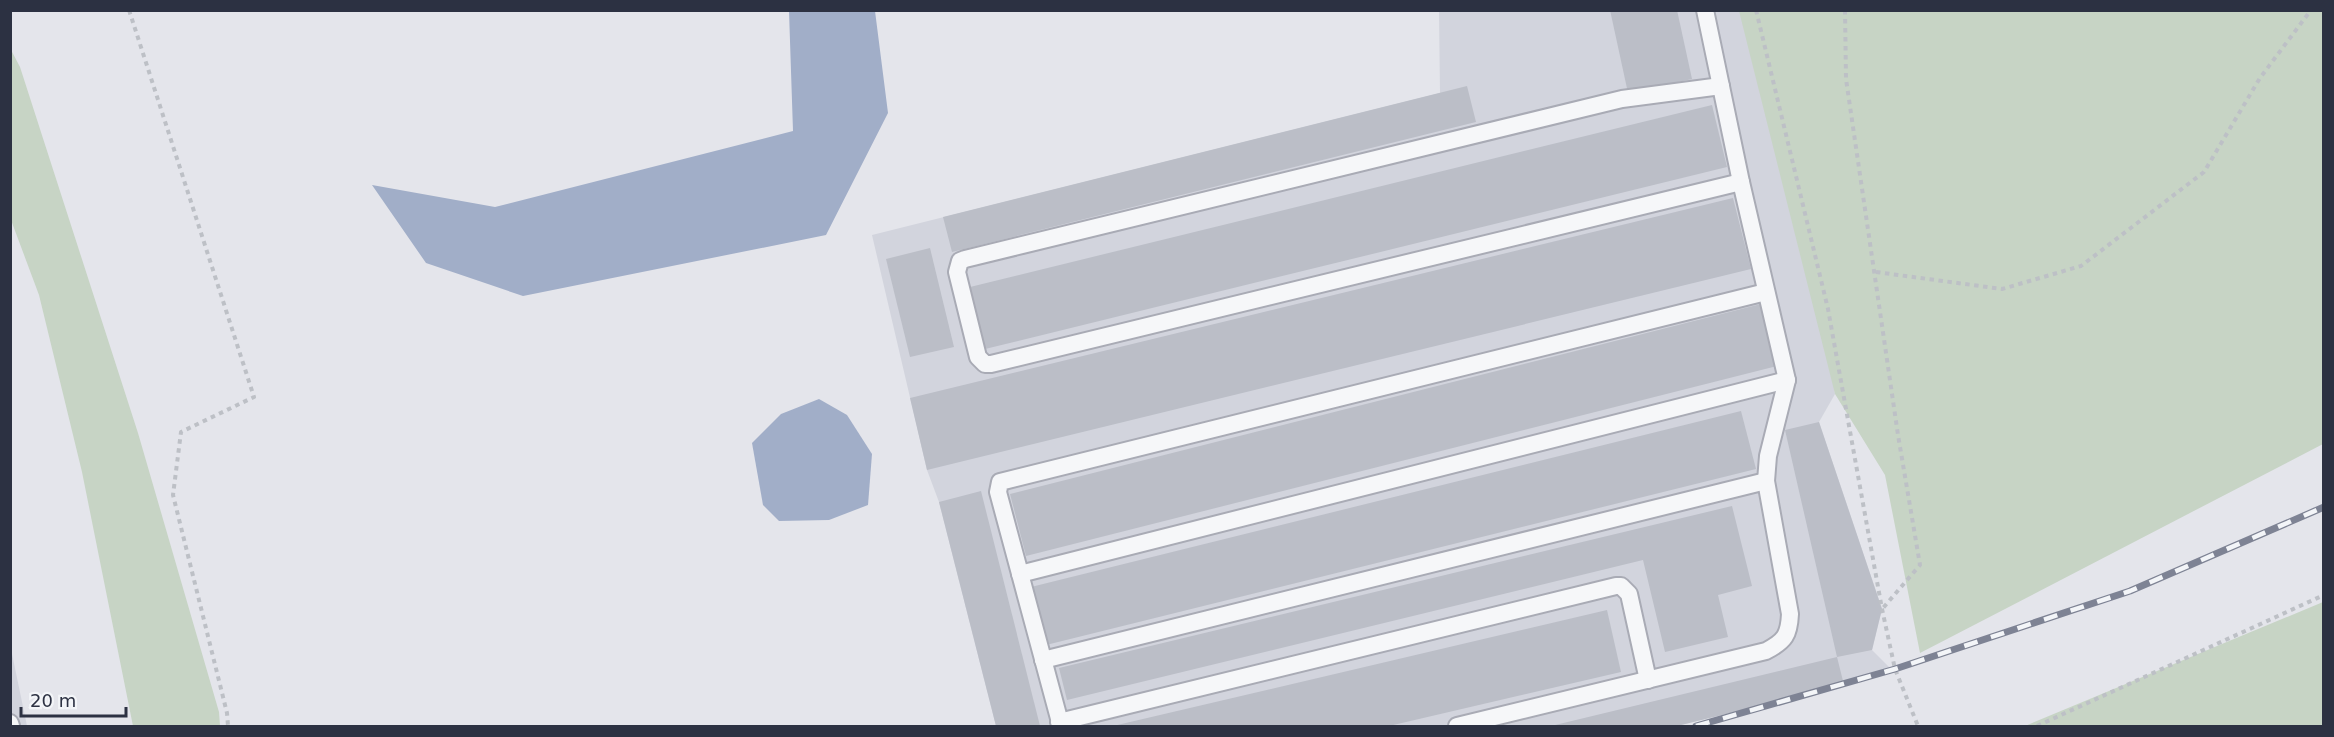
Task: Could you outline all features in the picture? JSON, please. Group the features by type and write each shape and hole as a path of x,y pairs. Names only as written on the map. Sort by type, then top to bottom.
{"lane":[{"path":"1457,726 1767,651 1781,644 1789,630 1790,614 1766,481 1768,456 1787,380 1741,182 1705,10"},
{"path":"1720,86 1622,99 988,253 960,261 957,272 978,357 985,364 991,364 1741,182"},
{"path":"1648,680 1629,594 1621,586 1616,586 1060,724 998,492 1000,482 1766,292"},
{"path":"1020,574 1787,380"},
{"path":"1043,660 1766,481"}],"path":[{"path":"129,10 254,397 182,432 173,495 227,713 228,726"},
{"path":"1756,10 1828,309 1882,609 1895,669 1918,726"},
{"path":"1845,10 1846,79 1898,435 1920,565 1882,609"},
{"path":"1876,272 2002,289 2081,266 2204,172 2260,78 2311,10"},
{"path":"2037,726 2324,595"}],"shaded area":[{"path":"1439,11 1746,11 1825,329 1835,394 1819,422 1882,609 1872,650 1893,671 1677,726 996,726 939,502 927,470 872,235 1440,93"},
{"path":"11,649 27,726 11,726"}],"green space":[{"path":"1739,11 2323,11 2323,444 1920,653 1885,475 1835,394"},
{"path":"10,48 20,67 138,433 219,712 220,726 133,726 82,472 39,295 11,220"},
{"path":"2323,602 2323,726 2025,726"}],"water":[{"path":"789,11 875,11 888,113 826,235 523,296 426,263 372,185 495,207 793,131"},
{"path":"819,399 847,415 872,454 868,505 829,520 779,521 763,505 752,443 781,414"}],"building":[{"path":"1610,10 1677,10 1692,79 1628,93"},
{"path":"1467,86 1476,122 952,252 943,217"},
{"path":"1712,105 1727,167 985,349 970,287"},
{"path":"1733,198 1751,269 927,470 910,398"},
{"path":"930,248 954,347 910,357 886,259"},
{"path":"1761,304 1777,366 1026,556 1010,494"},
{"path":"1741,411 1756,469 1046,645 1031,587"},
{"path":"1819,422 1882,609 1872,650 1837,657 1785,430"},
{"path":"981,491 1040,726 996,726 939,502"},
{"path":"1732,506 1752,586 1718,595 1728,637 1665,652 1643,560 1067,700 1059,668"},
{"path":"1607,610 1621,672 1389,726 1113,726"},
{"path":"1837,657 1844,685 1677,726 1551,726"}],"railway":[{"path":"1696,726 1895,669 2130,591 2324,507"}]}
